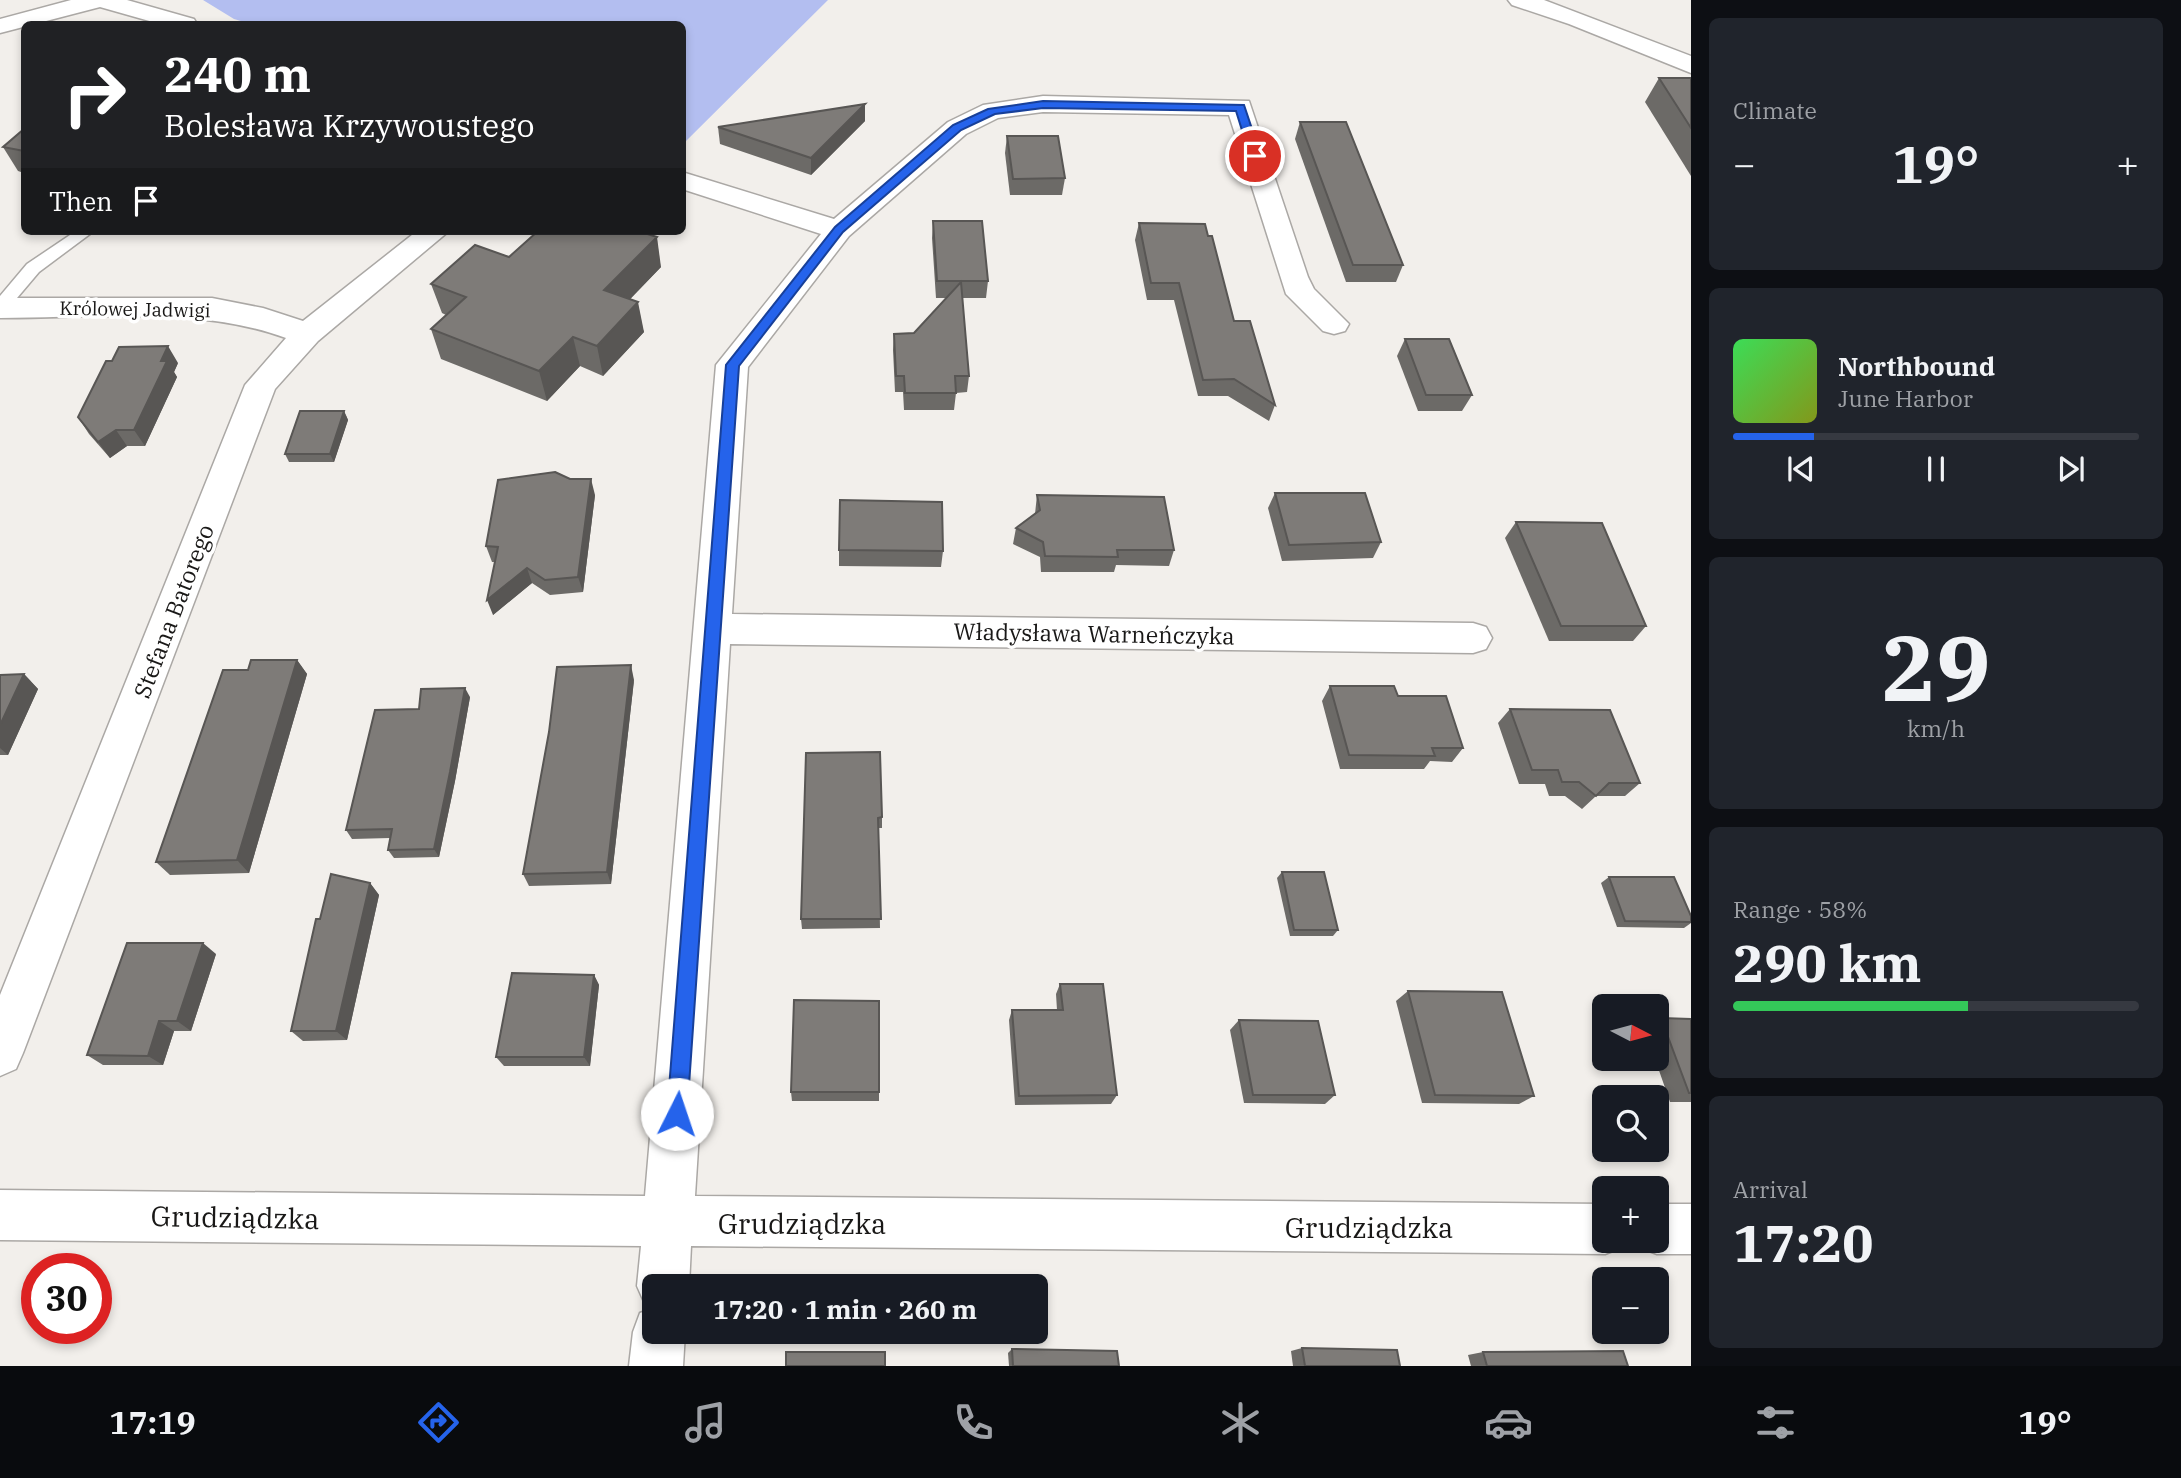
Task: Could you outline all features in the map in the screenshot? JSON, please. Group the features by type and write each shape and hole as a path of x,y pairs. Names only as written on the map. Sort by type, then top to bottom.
{"street":[{"path":"0,26 100,0 174,21"},
{"path":"1533,2 1691,65"},
{"path":"664,1274 715,629 732,365 839,230 957,128 992,111 1043,104 1240,107 1293,277 1301,294 1334,324"},
{"path":"686,181 839,230"},
{"name":"Stefana Batorego","path":"0,1053 261,385 307,334 430,235"},
{"name":"Królowej Jadwigi","path":"0,307 212,308 263,318 307,334"},
{"name":"Władysława Warneńczyka","path":"715,629 1473,638"},
{"name":"Grudziądzka","path":"0,1215 1592,1229"},
{"path":"1669,1229 1691,1230"},
{"path":"656,1366 658,1344"}],"lane":[{"path":"0,307 33,268 80,235"}],"shaded area":[{"path":"203,0 828,0 686,141 686,21 234,19"}],"building":[{"path":"1659,78 1691,78 1691,128"},
{"path":"865,104 811,158 718,127"},
{"path":"1300,122 1346,122 1403,265 1353,265"},
{"path":"21,132 21,150 3,147"},
{"path":"1007,136 1058,136 1065,178 1013,179"},
{"path":"933,221 982,221 988,281 937,281"},
{"path":"1139,223 1205,224 1208,236 1212,236 1234,321 1250,321 1275,405 1234,379 1203,380 1179,283 1151,283"},
{"path":"534,235 657,237 604,290 638,302 597,346 573,337 539,371 431,329 466,297 431,284 475,245 509,257"},
{"path":"961,282 969,376 955,376 956,393 905,393 904,376 896,376 894,334 914,333"},
{"path":"1405,339 1449,339 1472,395 1426,395"},
{"path":"168,346 161,361 167,361 134,430 116,430 98,442 78,417 106,361 112,361 119,347"},
{"path":"300,411 344,411 330,454 285,454"},
{"path":"555,472 570,479 591,479 578,577 545,580 527,568 487,600 498,547 486,546 498,480"},
{"path":"1275,493 1365,493 1381,542 1289,545"},
{"path":"1037,495 1164,497 1174,550 1117,550 1118,557 1045,556 1043,542 1016,528 1040,510"},
{"path":"840,500 942,502 943,551 839,550"},
{"path":"1516,522 1602,523 1646,626 1561,626"},
{"path":"251,660 297,660 237,860 156,862 223,670 248,670"},
{"path":"631,665 607,872 523,874 549,732 557,667"},
{"path":"24,674 0,725 0,675"},
{"path":"1330,686 1394,686 1398,696 1446,696 1463,748 1432,748 1435,756 1349,755"},
{"path":"465,688 434,849 388,850 392,829 346,830 375,710 419,709 421,689"},
{"path":"1510,709 1610,710 1640,783 1609,783 1596,796 1579,782 1562,782 1558,770 1532,770"},
{"path":"880,752 882,817 878,818 881,919 801,919 806,753"},
{"path":"1282,872 1324,872 1338,930 1294,930"},
{"path":"331,874 370,883 336,1031 291,1031 316,919 320,919"},
{"path":"1609,877 1674,877 1691,916 1691,922 1625,921"},
{"path":"127,943 203,943 177,1021 159,1021 148,1056 87,1055"},
{"path":"512,973 594,975 584,1057 496,1057"},
{"path":"1060,984 1103,984 1117,1095 1019,1096 1012,1010 1063,1010"},
{"path":"1408,991 1502,992 1534,1096 1435,1095"},
{"path":"794,1000 879,1001 879,1092 791,1092"},
{"path":"1670,1018 1691,1019 1689,1093 1670,1042"},
{"path":"1239,1020 1318,1021 1335,1095 1253,1095"},
{"path":"1302,1348 1397,1350 1400,1366 1305,1366"},
{"path":"1012,1349 1117,1351 1119,1366 1013,1366"},
{"path":"1623,1351 1628,1366 1487,1366 1483,1352"},
{"path":"786,1352 885,1352 885,1366 786,1366"}],"route":[{"path":"677,1114 715,629 732,365 839,230 957,128 992,111 1043,104 1240,107 1255,156"}]}
